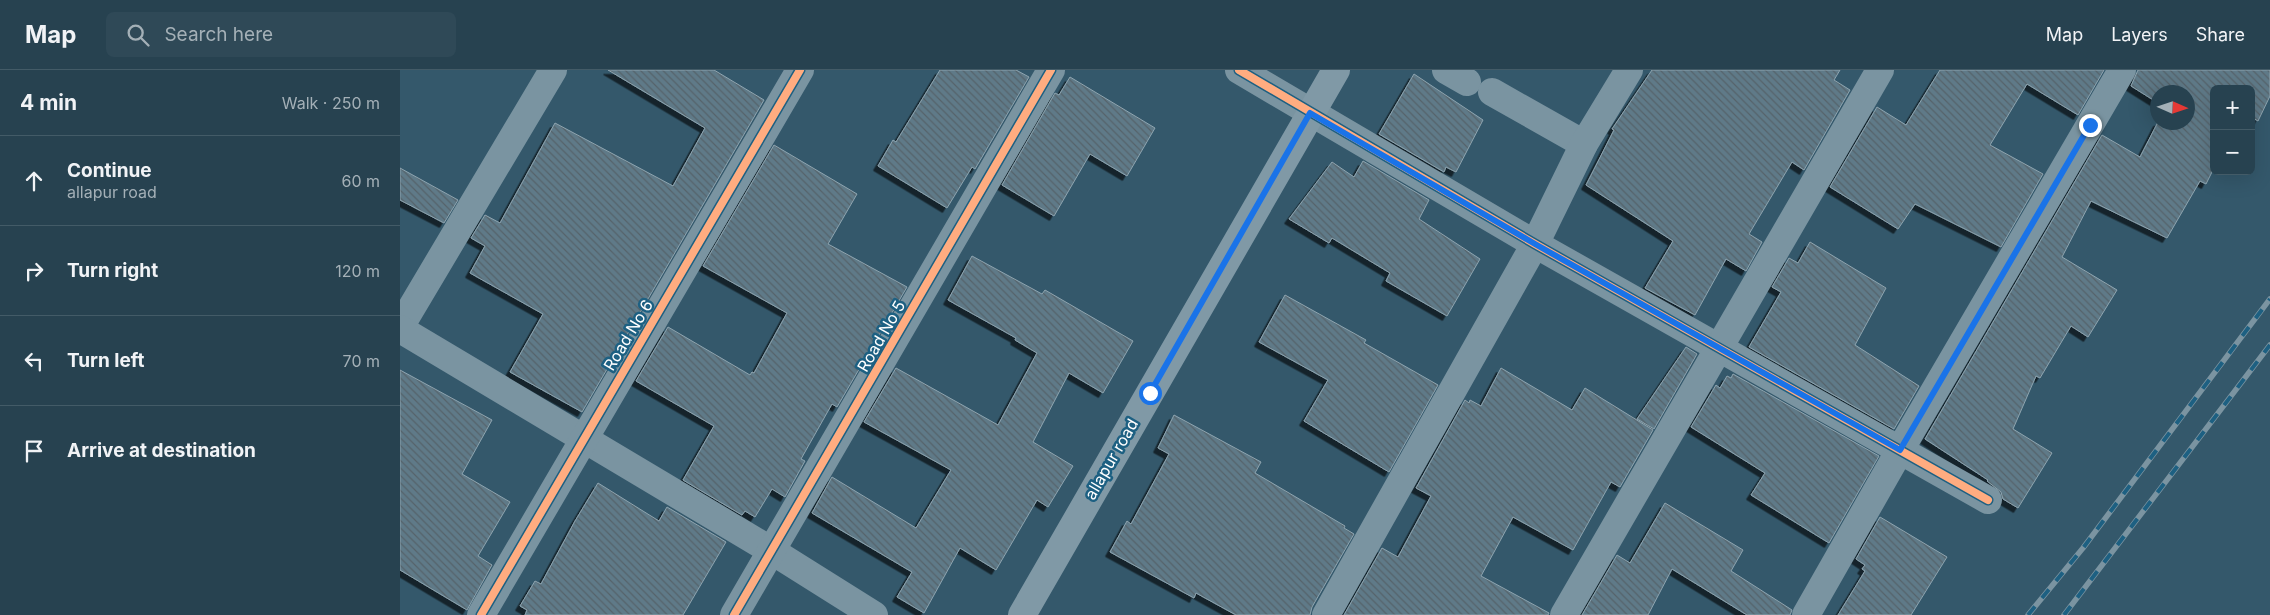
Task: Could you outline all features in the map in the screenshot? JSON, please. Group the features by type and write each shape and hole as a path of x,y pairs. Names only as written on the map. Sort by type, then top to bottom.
{"main road":[{"name":"allapur road","path":"1022,615 1336,70"}],"street":[{"path":"554,70 400,328 772,551 874,615"},
{"name":"Road No 6","path":"481,615 800,70"},
{"name":"Road No 5","path":"734,615 1052,70"},
{"path":"1239,70 1535,244 1988,500"},
{"path":"1326,615 1535,244 1584,144 1628,70"},
{"path":"1564,615 1880,70"},
{"path":"1806,615 2122,70"},
{"path":"1468,81 1584,144"}],"building":[{"path":"608,70 714,70 764,100 582,412 510,372 543,314 470,273 485,246 471,238 485,215 500,223 555,123 673,186 705,128"},
{"path":"940,70 1016,70 1029,77 975,169 972,167 947,208 878,166 893,140 896,142"},
{"path":"1652,70 1840,70 1834,80 1850,90 1804,170 1792,162 1749,234 1762,242 1746,271 1726,259 1695,315 1645,288 1673,241 1586,185 1614,130 1612,129"},
{"path":"1940,70 2104,70 2078,115 2027,84 1990,145 2043,174 2001,247 1915,204 1898,229 1830,187 1877,107 1906,125"},
{"path":"2138,70 2270,70 2270,96 2258,121 2255,119 2255,85 2210,85 2210,175 2206,184 2200,181 2167,238 2091,201 2062,257 2117,290 2088,337 2071,326 2040,378 2036,376 2013,429 2052,453 2018,508 2003,499 2001,492 1988,480 1925,439 2102,135 2140,157 2154,130 2195,130 2195,85 2150,85 2150,98 2131,86"},
{"path":"1414,74 1483,120 1456,172 1446,167 1444,172 1379,134"},
{"path":"1070,77 1155,128 1127,176 1090,154 1054,216 1002,185 1055,93 1059,95"},
{"path":"774,145 857,194 828,244 907,287 837,407 832,404 801,459 805,461 785,497 772,489 755,517 745,511 742,515 683,480 714,426 636,381 668,327 750,375 752,372 754,373 787,313 703,266"},
{"path":"1363,161 1429,200 1419,219 1480,259 1447,316 1386,281 1390,273 1332,238 1329,243 1289,219 1332,162 1354,177"},
{"path":"400,168 458,200 444,223 400,200"},
{"path":"1810,242 1886,288 1855,345 1919,386 1894,429 1749,347 1781,292 1772,287 1789,258 1798,263"},
{"path":"972,256 1042,294 1045,290 1133,341 1103,393 1069,373 1033,442 1073,466 1048,507 1037,500 996,570 960,548 924,613 897,597 912,572 812,513 832,477 916,528 951,470 864,422 896,368 998,425 1037,353 1015,340 1016,338 948,300"},
{"path":"1285,295 1366,340 1364,343 1438,385 1389,472 1304,421 1328,380 1259,342"},
{"path":"1686,347 1697,354 1654,429 1637,419"},
{"path":"1501,368 1572,410 1585,388 1653,430 1620,487 1611,482 1573,550 1513,517 1481,576 1549,613 1548,615 1344,615 1382,548 1398,557 1431,496 1416,488 1465,400 1469,403 1470,400 1481,406"},
{"path":"400,370 492,420 462,474 510,502 478,556 492,565 467,610 400,570"},
{"path":"1733,374 1879,456 1829,543 1751,495 1765,473 1691,427 1716,385 1720,388 1727,376 1731,378"},
{"path":"1174,415 1261,462 1255,473 1345,526 1344,528 1354,534 1312,607 1310,615 1236,615 1196,593 1194,598 1110,552 1127,521 1131,524 1169,454 1158,448"},
{"path":"598,483 659,521 667,507 726,542 683,615 525,615 527,610 520,606 535,581 541,584"},
{"path":"1665,503 1743,550 1731,571 1792,610 1790,615 1747,615 1672,569 1648,615 1582,615 1617,555 1630,563"},
{"path":"1880,517 1947,557 1911,615 1838,615 1865,571 1862,569 1865,565 1856,559"}],"railway":[{"path":"2028,615 2083,548 2270,299"},
{"path":"2064,615 2270,345"}],"cycle path":[{"path":"481,615 800,70"},
{"path":"734,615 1051,70"},
{"path":"1239,70 1535,244 1988,500"}],"route":[{"path":"1150,393 1310,113 1535,244 1900,450 2090,125"}]}
